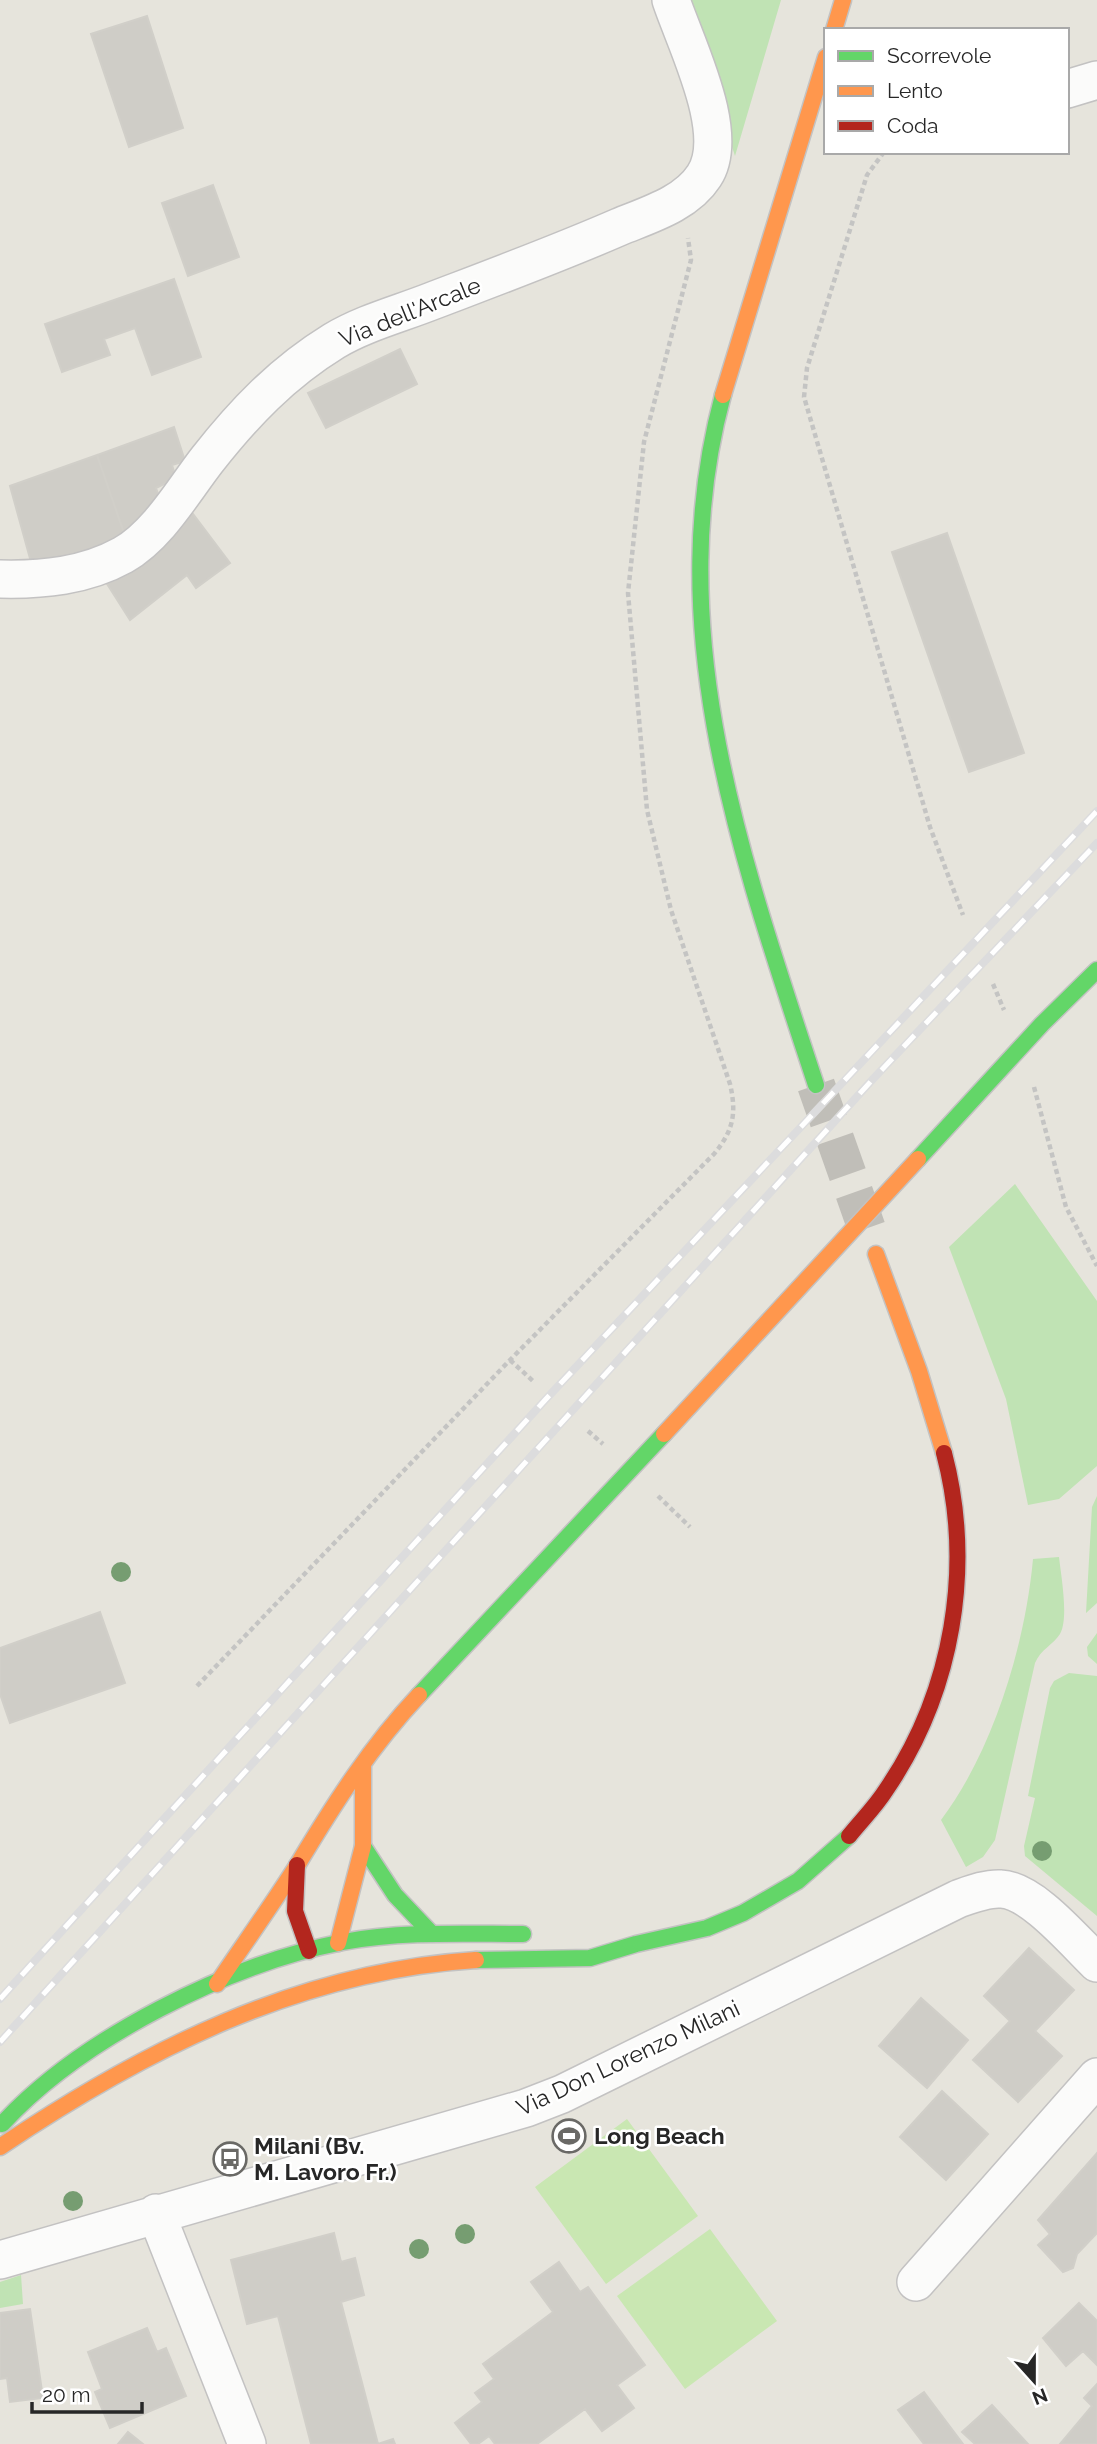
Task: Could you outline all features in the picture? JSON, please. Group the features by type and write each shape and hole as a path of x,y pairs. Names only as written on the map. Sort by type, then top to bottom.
{"main road":[{"path":"835,28 843,0"},
{"path":"816,1084 738,847 725,794 702,662 700,534 706,475 736,350 824,64"},
{"path":"217,1984 297,1865 326,1815 393,1723 1064,1002 1097,970"},
{"path":"0,2127 43,2082 87,2048 157,2010 217,1984 317,1968 373,1973 493,1959 584,1959 614,1954 632,1944 689,1934 735,1917 810,1872 847,1838 874,1806 910,1755 927,1720 941,1682 958,1602 959,1566 955,1511 942,1445 876,1254"},
{"path":"0,2147 54,2109 132,2065 246,2013 317,1968 338,1943 363,1846 363,1764"},
{"path":"363,1846 390,1889 432,1934"},
{"path":"297,1865 295,1911 317,1968"},
{"path":"317,1968 338,1943 432,1934 539,1934"},
{"path":"603,1936 632,1944"}],"street":[{"name":"Via dell'Arcale","path":"0,579 44,579 62,576 125,554 151,530 253,405 293,369 337,339 389,316 579,245 679,200 702,179 714,158 715,143 707,105 671,0"},
{"path":"1069,88 1097,80"},
{"name":"Via Don Lorenzo Milani","path":"0,2260 543,2102 958,1899 985,1890 1009,1890 1033,1902 1097,1963"},
{"path":"916,2282 1097,2077"},
{"path":"156,2213 247,2444"}],"path":[{"path":"883,154 867,175 807,369 804,397 930,827 963,915"},
{"path":"197,1686 510,1360 714,1154 726,1139 735,1112 730,1084 671,910 646,810 628,593 644,442 691,260 679,200"},
{"path":"993,984 1005,1014"},
{"path":"1033,1083 1066,1207 1097,1266"},
{"path":"510,1360 533,1381"},
{"path":"588,1431 609,1449"},
{"path":"651,1490 690,1527"}],"green space":[{"path":"684,0 781,0 735,156"},
{"path":"1015,1184 1097,1301 1097,1466 1059,1499 1028,1505 1006,1399 949,1247"},
{"path":"1097,1496 1097,1603 1086,1613 1092,1507"},
{"path":"1059,1557 1064,1597 1063,1627 1035,1663 995,1840 983,1857 966,1867 941,1820 960,1793 976,1762 1004,1696 1023,1627 1033,1559"},
{"path":"1097,1633 1097,1664 1088,1656 1087,1647"},
{"path":"1069,1673 1097,1676 1097,1916 1025,1856 1024,1846 1035,1798 1028,1796 1050,1688 1054,1681"},
{"path":"627,2119 698,2216 606,2284 535,2187"},
{"path":"710,2229 777,2321 685,2389 617,2296"},
{"path":"21,2275 23,2304 0,2308 0,2282"}],"building":[{"path":"147,16 183,128 129,147 91,34"},
{"path":"213,185 239,257 188,276 162,203"},
{"path":"174,279 201,357 152,375 135,328 104,339 110,355 62,372 45,324"},
{"path":"400,349 417,384 326,428 308,393"},
{"path":"174,427 185,461 172,465 176,478 156,488 162,505 126,539 97,455"},
{"path":"97,455 126,539 34,573 10,486"},
{"path":"187,506 230,563 196,588 187,575 130,620 102,576"},
{"path":"947,533 1024,753 969,772 892,552"},
{"path":"100,1612 125,1683 10,1723 0,1694 0,1648"},
{"path":"1029,1948 1074,1990 1035,2031 1062,2056 1018,2102 973,2060 1010,2021 984,1996"},
{"path":"921,1998 968,2040 927,2088 879,2046"},
{"path":"942,2091 988,2134 946,2180 900,2137"},
{"path":"1097,2153 1097,2233 1077,2254 1073,2268 1063,2272 1038,2245 1050,2234 1038,2220"},
{"path":"334,2233 341,2262 355,2258 364,2295 341,2302 378,2444 311,2444 278,2316 247,2324 231,2260"},
{"path":"559,2262 580,2292 588,2287 645,2365 617,2385 634,2408 602,2431 585,2409 537,2444 495,2444 489,2436 478,2444 471,2444 455,2423 482,2402 475,2393 494,2379 483,2364 553,2312 531,2282"},
{"path":"1079,2303 1097,2321 1097,2365 1083,2351 1066,2366 1043,2338"},
{"path":"30,2309 43,2398 10,2402 7,2378 0,2379 0,2313"},
{"path":"147,2328 157,2352 166,2348 186,2396 110,2428 95,2392 102,2389 88,2352"},
{"path":"1097,2384 1097,2444 1060,2444 1092,2406 1084,2398"},
{"path":"924,2392 963,2444 924,2444 898,2410"},
{"path":"992,2405 1028,2444 975,2444 962,2432"},
{"path":"128,2432 143,2444 118,2444"},
{"path":"393,2439 395,2444 378,2444"}],"tunnel":[{"path":"816,1085 873,1246"}],"railway":[{"path":"0,1999 546,1399 1097,811"},
{"path":"0,2042 873,1079 1097,843"}],"traffic: fast":[{"path":"723,395 706,483 700,571 705,658 718,745 738,831 816,1085"},
{"path":"918,1159 1042,1024 1097,970"},
{"path":"419,1695 664,1434"},
{"path":"476,1960 590,1958 636,1944 707,1928 743,1913 798,1881 849,1836"},
{"path":"363,1846 395,1895 432,1934"},
{"path":"2,2124 35,2092 115,2034 159,2009 253,1968 299,1953 366,1938 433,1934 523,1934"}],"traffic: slow":[{"path":"835,28 843,0"},
{"path":"723,395 824,64"},
{"path":"664,1434 918,1159"},
{"path":"876,1254 919,1371 944,1453"},
{"path":"217,1984 354,1776 401,1714 419,1695"},
{"path":"338,1943 363,1846 363,1764"},
{"path":"0,2147 110,2078 226,2021 286,1998 348,1980 411,1967 476,1960"}],"traffic: jam":[{"path":"849,1836 882,1796 909,1752 928,1712 942,1670 951,1628 957,1540 953,1496 944,1453"},
{"path":"297,1865 295,1911 309,1951"}],"place":[{"name":"Long Beach","path":"569,2136"},
{"name":"Milani (Bv. M. Lavoro Fr.)","path":"230,2159"}]}
